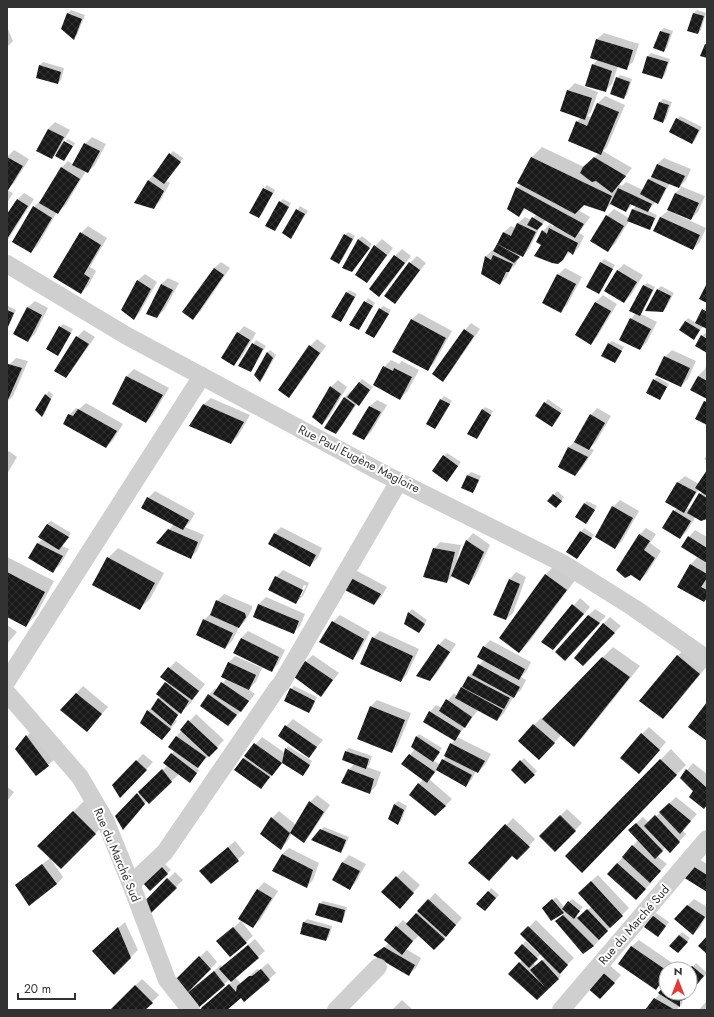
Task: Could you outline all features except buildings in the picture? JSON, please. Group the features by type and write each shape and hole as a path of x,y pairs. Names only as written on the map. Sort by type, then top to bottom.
{"street":[{"name":"Rue Paul Eugène Magloire","path":"7,264 127,336 379,471 564,564 634,608 707,659"},
{"path":"7,681 202,376"},
{"path":"131,884 166,852 281,684 399,480"},
{"name":"Rue du Marché Sud","path":"7,693 80,777 105,820 167,980 191,1010"},
{"name":"Rue du Marché Sud","path":"561,1010 707,839"},
{"path":"336,1010 378,967"}]}
